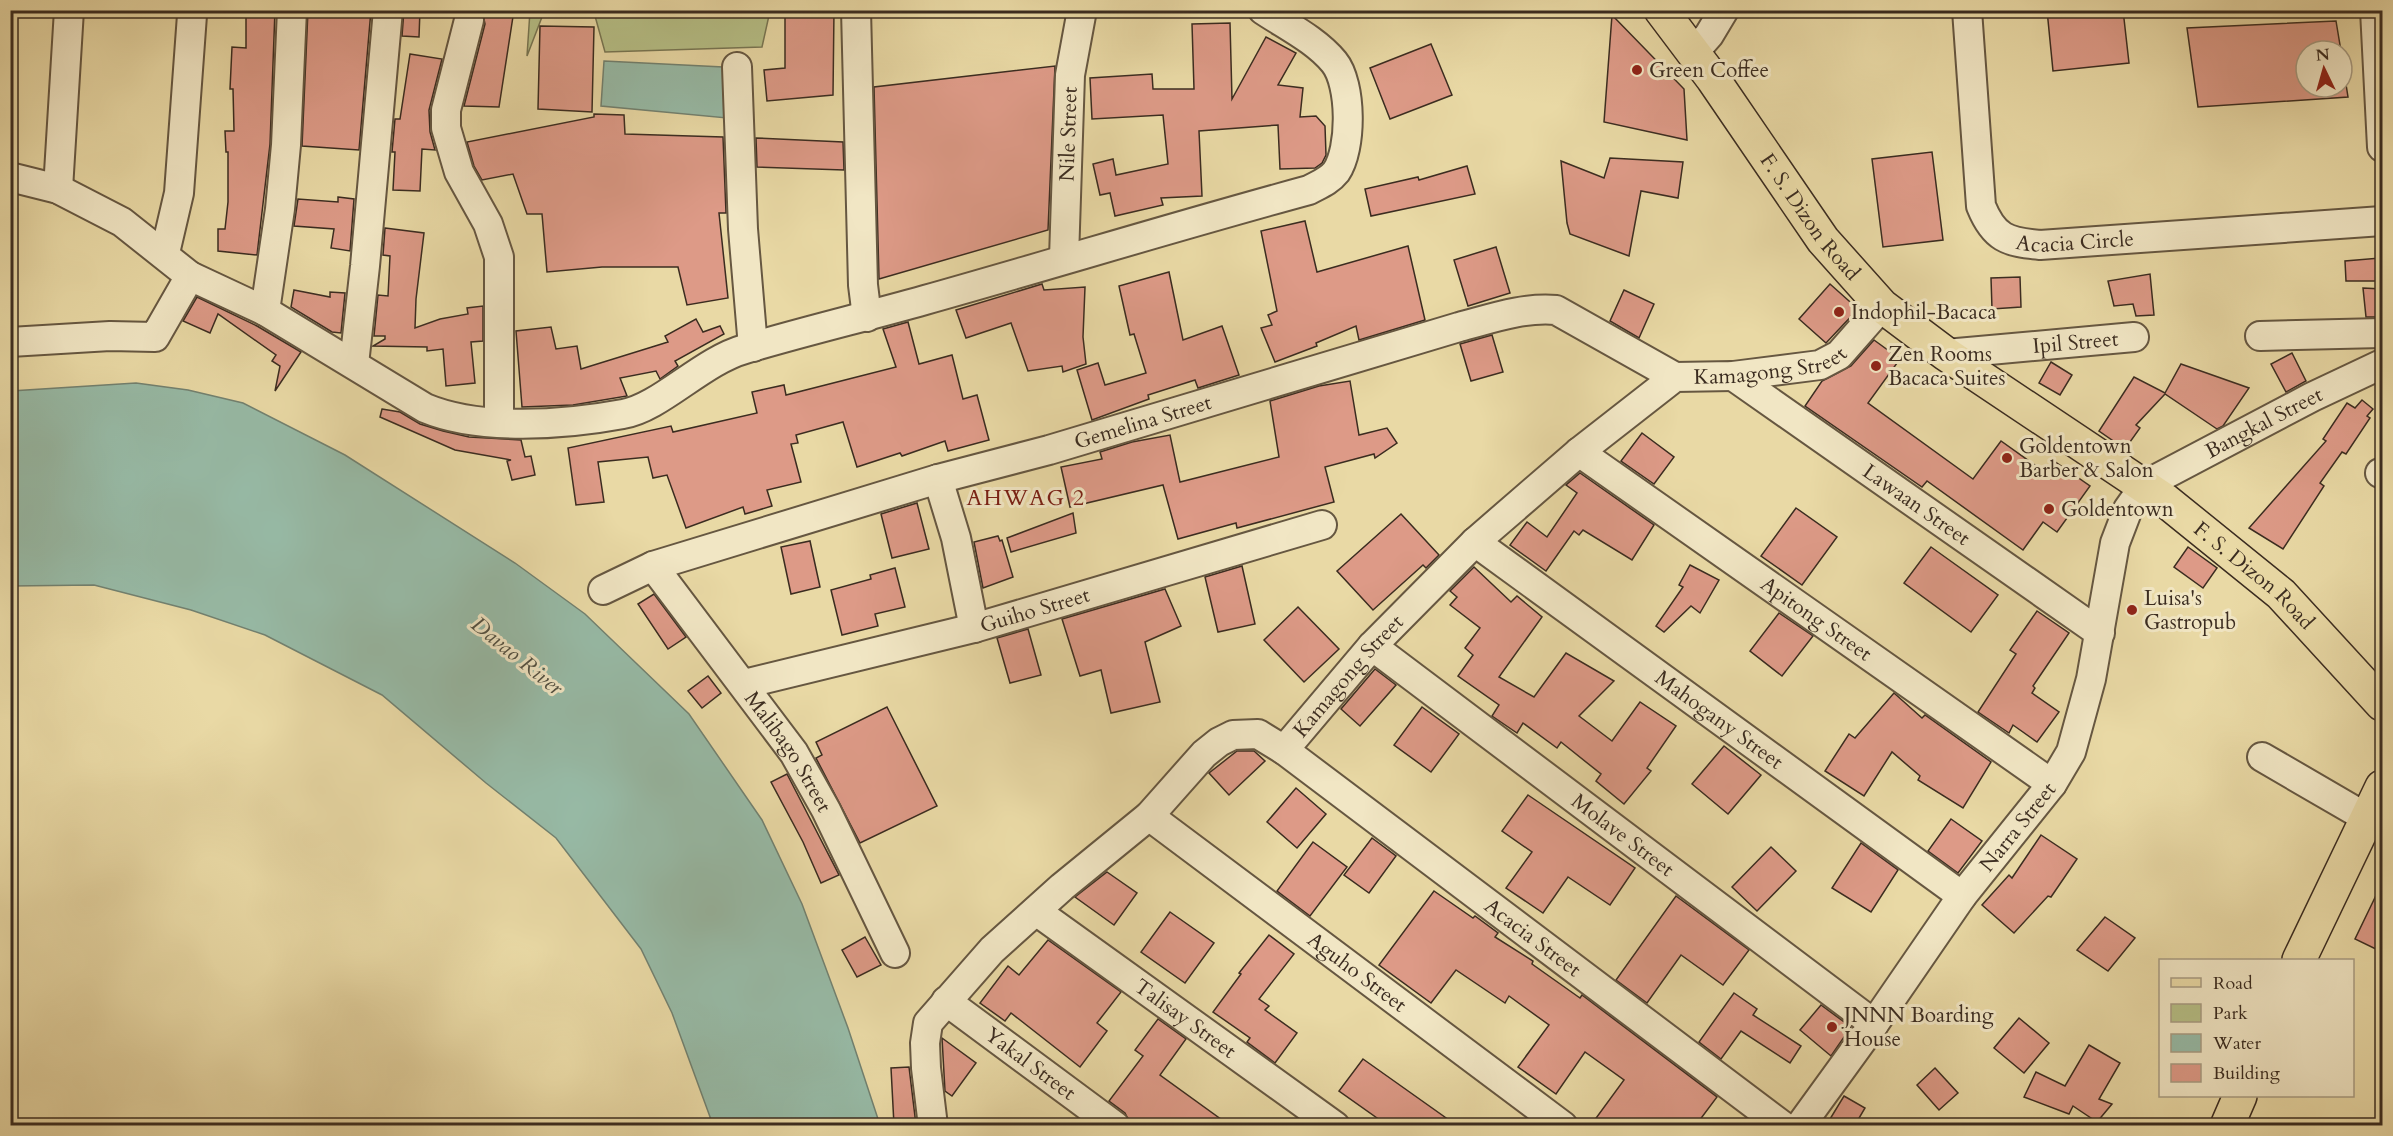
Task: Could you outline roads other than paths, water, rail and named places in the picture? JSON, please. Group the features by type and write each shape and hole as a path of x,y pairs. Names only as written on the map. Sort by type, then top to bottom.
{"main road":[{"name":"F. S. Dizon Road","path":"1661,10 1694,52 1823,240 1882,306 1946,354 2145,485 2281,594 2382,704"},
{"path":"2299,959 2382,787"},
{"path":"2227,1125 2239,1097"}],"street":[{"path":"58,189 69,10"},
{"path":"266,311 285,156 292,10"},
{"path":"354,364 388,10"},
{"path":"856,10 862,262 867,317"},
{"name":"Nile Street","path":"1065,258 1070,75 1082,10"},
{"path":"10,177 58,189 122,222 165,253 190,276 266,311 425,408 444,416 499,422 570,421 626,414 650,403 718,359 753,347 867,317 1065,258 1309,190 1335,173 1343,156 1347,133 1343,78 1324,51 1263,10"},
{"path":"1694,52 1710,35 1724,10"},
{"name":"Acacia Circle","path":"1967,10 1981,206 1988,224 2002,238 2040,245 2382,221"},
{"path":"2375,10 2382,147"},
{"path":"165,253 179,193 192,15"},
{"path":"469,20 446,110 446,128 459,172 488,224 499,257 499,422"},
{"path":"737,67 743,229 753,347"},
{"path":"10,342 110,336 155,337 190,276"},
{"name":"Kamagong Street","path":"933,1125 927,1093 925,1033 928,1023 992,950 1149,816 1204,754 1233,735 1258,734 1284,750 1372,646 1475,542 1579,452 1675,377 1733,376 1789,371 1820,365 1839,355 1882,306"},
{"name":"Gemelina Street","path":"603,590 653,567 938,479 1049,450 1459,327 1540,308 1556,310 1675,377"},
{"path":"2260,336 2382,333"},
{"name":"Ipil Street","path":"1946,354 2134,337"},
{"name":"Bangkal Street","path":"2145,485 2312,397 2382,364"},
{"name":"Lawaan Street","path":"1733,376 2100,633"},
{"name":"Apitong Street","path":"1579,452 2052,784"},
{"path":"938,479 956,538 974,628"},
{"name":"Narra Street","path":"1800,1125 1874,1024 1962,896 2052,784 2071,752 2100,633 2115,543 2128,509 2145,485"},
{"name":"Guiho Street","path":"744,684 974,628 1322,525"},
{"name":"Mahogany Street","path":"1475,542 1962,896"},
{"name":"Malibago Street","path":"653,567 744,684 794,753 826,810 895,953"},
{"name":"Molave Street","path":"1372,646 1874,1024"},
{"name":"Acacia Street","path":"1284,750 1783,1125"},
{"path":"2262,757 2367,818"},
{"name":"Aguho Street","path":"1149,816 1563,1125"},
{"name":"Talisay Street","path":"1036,911 1335,1125"},
{"name":"Yakal Street","path":"946,1001 1115,1125"}],"water":[{"path":"604,61 723,67 727,118 601,106"},
{"name":"Davao River","path":"136,383 188,390 243,403 345,455 515,563 585,614 689,714 762,820 802,904 848,1028 880,1125 713,1125 672,1013 641,949 556,838 486,783 382,695 265,635 191,610 94,585 11,586 11,391"}],"place":[{"name":"Green Coffee","path":"1637,70"},
{"name":"Indophil-Bacaca","path":"1839,312"},
{"name":"Zen Rooms Bacaca Suites","path":"1876,366"},
{"name":"Goldentown Barber & Salon","path":"2007,458"},
{"name":"Goldentown","path":"2049,509"},
{"name":"Luisa's Gastropub","path":"2132,610"},
{"name":"JNNN Boarding House","path":"1832,1027"}],"district":[{"name":"AHWAG 2","path":"1026,498"}]}
